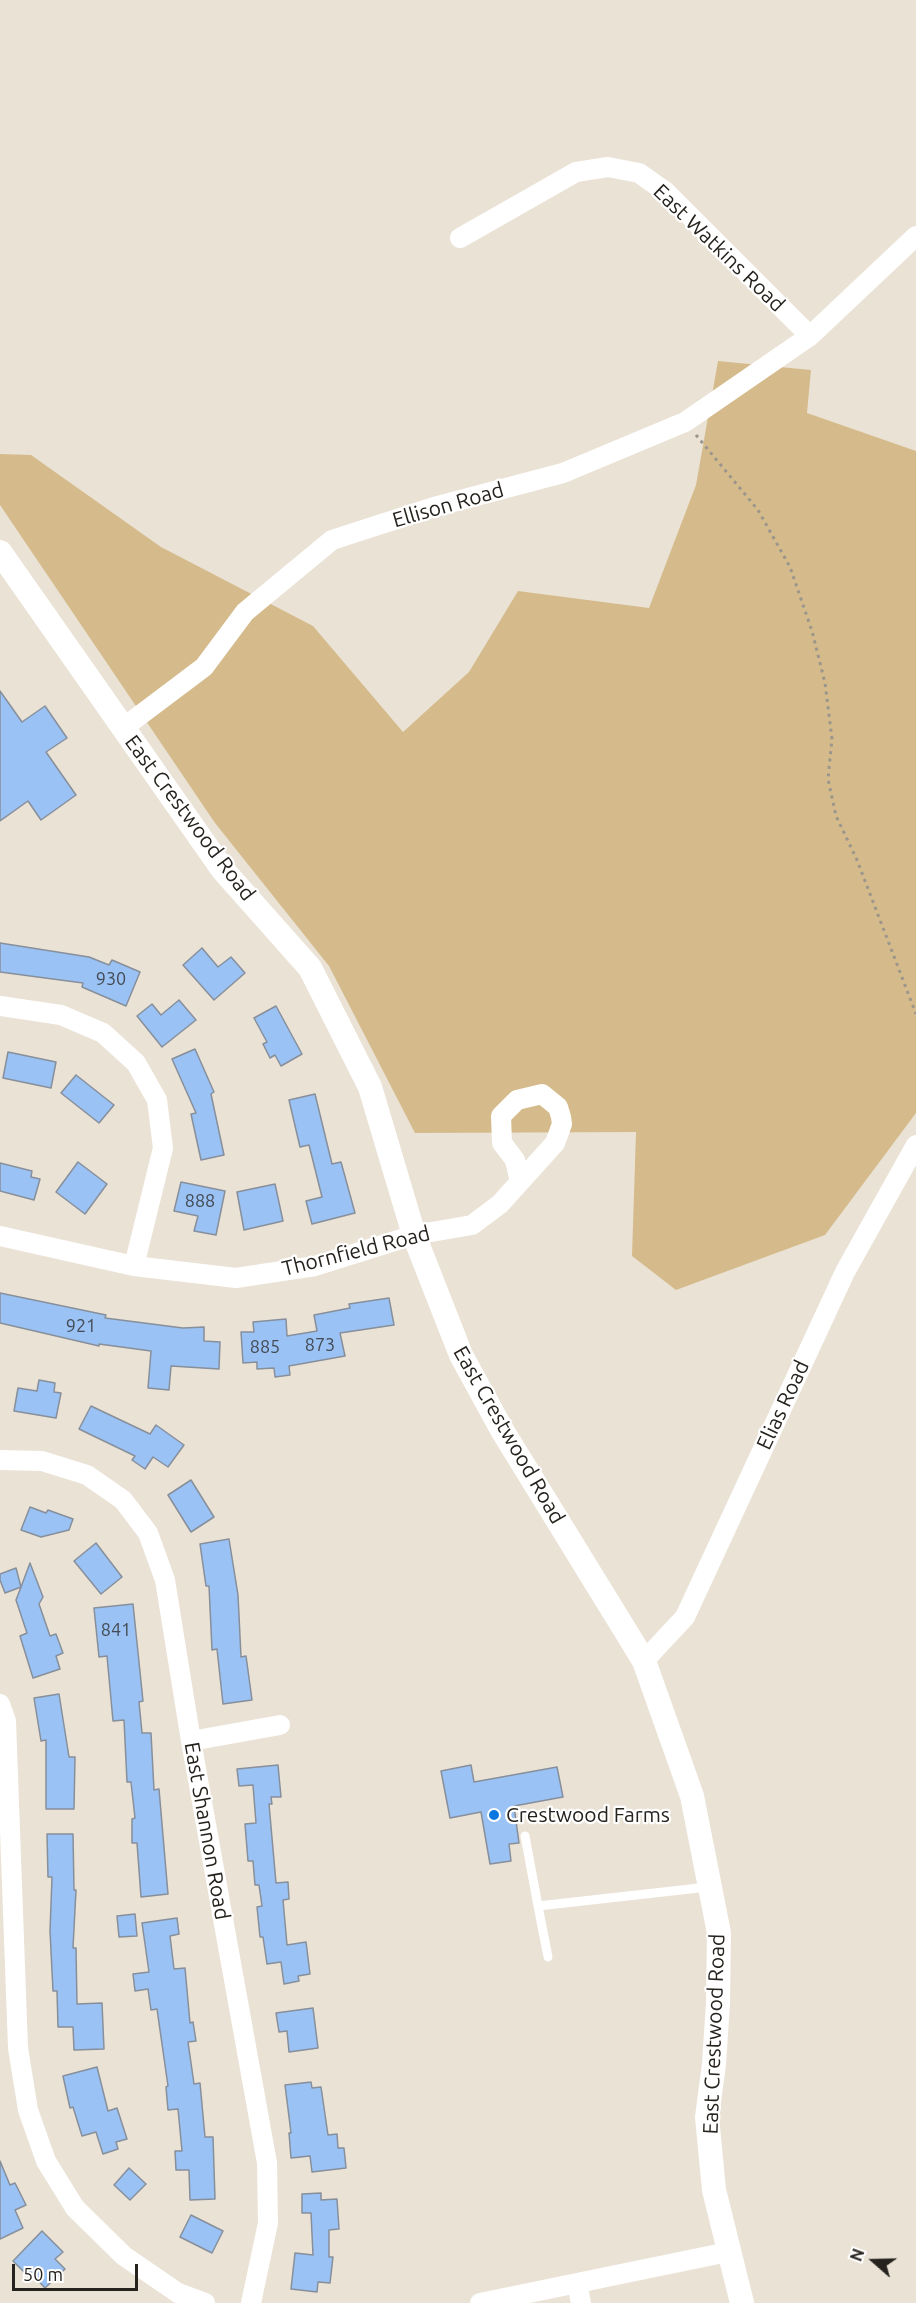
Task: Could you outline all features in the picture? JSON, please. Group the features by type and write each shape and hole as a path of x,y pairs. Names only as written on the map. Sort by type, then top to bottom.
{"street":[{"name":"East Watkins Road","path":"460,238 576,172 608,167 639,173 666,192 810,336"},
{"path":"810,336 916,236"},
{"name":"Ellison Road","path":"123,728 204,667 245,612 332,540 434,507 563,473 685,422 810,336"},
{"name":"East Crestwood Road","path":"0,552 224,870 310,968 370,1087 414,1235 461,1355 502,1431 644,1661 692,1796 719,1933 714,2064 707,2117 714,2190 742,2303"},
{"path":"0,1006 61,1015 103,1033 136,1063 157,1100 163,1148 134,1266"},
{"name":"Elias Road","path":"644,1661 685,1617 845,1272 916,1145"},
{"name":"Thornfield Road","path":"0,1236 134,1266 236,1278 315,1266 414,1235 472,1225 500,1204 519,1182"},
{"name":"East Shannon Road","path":"0,1460 42,1461 87,1475 123,1500 148,1533 165,1580 191,1741 267,2163 268,2223 251,2303"},
{"path":"0,1704 6,1721 4,1791 18,2048 32,2120 46,2160 75,2208 124,2256 178,2293 205,2303"},
{"path":"191,1741 280,1725"},
{"path":"480,2303 728,2252"},
{"path":"577,2283 581,2303"}],"lane":[{"path":"525,1836 548,1956"},
{"path":"538,1906 710,1887"}],"path":[{"path":"685,422 758,510 790,567 812,631 825,683 832,739 828,779 836,816 857,860 916,1014"}],"shaded area":[{"path":"718,361 811,370 807,413 916,451 916,1113 825,1235 676,1290 632,1256 636,1132 415,1133 329,966 215,823 0,505 0,454 31,455 161,547 313,626 403,732 469,672 518,591 649,608 696,485"}],"building":[{"path":"0,691 22,722 45,706 67,738 46,752 76,795 41,820 28,801 0,821"},
{"path":"0,943 89,957 109,965 112,960 140,972 126,1006 82,987 83,983 0,972"},
{"path":"202,948 218,967 231,957 245,973 214,1000 183,965"},
{"path":"179,1000 196,1020 162,1047 137,1016 152,1004 161,1015"},
{"path":"276,1006 302,1054 281,1066 275,1055 270,1058 263,1044 267,1042 254,1018"},
{"path":"195,1049 214,1092 211,1094 224,1155 201,1160 191,1114 196,1113 172,1059"},
{"path":"8,1052 56,1062 51,1088 3,1078"},
{"path":"76,1075 114,1105 99,1123 61,1093"},
{"path":"315,1094 332,1164 341,1162 355,1213 312,1224 306,1201 322,1197 309,1145 300,1147 289,1100"},
{"path":"78,1162 107,1184 85,1214 56,1192"},
{"path":"0,1163 32,1171 31,1177 40,1179 34,1200 0,1191"},
{"path":"181,1182 225,1191 216,1235 194,1231 198,1216 174,1211"},
{"path":"275,1184 283,1221 244,1230 237,1192"},
{"path":"0,1293 106,1315 105,1318 183,1328 204,1327 204,1341 220,1342 219,1369 171,1366 169,1390 148,1388 151,1351 99,1344 99,1346 0,1323"},
{"path":"389,1298 394,1325 340,1333 345,1356 289,1366 290,1375 275,1377 274,1368 257,1369 257,1362 243,1363 241,1332 254,1332 253,1322 286,1319 287,1336 317,1331 314,1315 350,1308 349,1304"},
{"path":"39,1380 55,1383 54,1392 61,1393 56,1418 14,1411 18,1388 37,1391"},
{"path":"91,1406 150,1434 156,1425 184,1445 168,1467 153,1457 145,1469 132,1460 135,1456 79,1429"},
{"path":"191,1480 214,1517 191,1532 168,1495"},
{"path":"30,1507 46,1513 48,1510 73,1519 69,1530 41,1537 21,1530"},
{"path":"229,1539 238,1595 241,1657 246,1656 252,1700 223,1704 217,1649 212,1650 209,1586 206,1586 200,1544"},
{"path":"96,1543 122,1577 101,1594 74,1561"},
{"path":"30,1563 43,1597 39,1604 50,1636 56,1634 63,1653 56,1656 60,1669 33,1678 20,1636 27,1633 16,1600"},
{"path":"16,1568 21,1587 5,1593 0,1574"},
{"path":"133,1604 143,1701 139,1702 142,1733 151,1733 154,1790 159,1789 168,1894 141,1897 137,1843 132,1843 132,1819 135,1818 131,1782 127,1782 124,1720 113,1721 107,1656 99,1657 94,1608"},
{"path":"59,1694 69,1757 75,1757 74,1809 46,1809 46,1740 41,1741 34,1698"},
{"path":"278,1765 281,1797 271,1797 272,1804 269,1804 276,1883 288,1882 289,1899 283,1900 287,1945 306,1942 310,1974 298,1976 299,1981 284,1984 281,1962 267,1964 263,1937 260,1937 257,1907 262,1906 259,1885 255,1885 253,1861 248,1861 245,1824 256,1823 253,1785 239,1786 237,1769"},
{"name":"Crestwood Farms","path":"471,1765 474,1782 557,1767 563,1797 514,1806 519,1843 509,1844 511,1861 490,1864 481,1812 450,1818 441,1771"},
{"path":"47,1834 73,1834 74,1890 76,1890 73,1948 76,1948 77,2004 102,2003 104,2049 74,2050 73,2027 58,2027 57,1991 53,1991 50,1931 52,1877 48,1877"},
{"path":"135,1914 137,1936 119,1937 117,1916"},
{"path":"177,1918 179,1934 170,1936 174,1969 185,1968 190,2023 193,2022 196,2041 188,2042 194,2084 200,2083 205,2137 213,2137 215,2199 190,2200 189,2170 176,2170 175,2151 182,2151 178,2109 168,2110 166,2087 168,2086 157,2009 151,2010 148,1989 135,1991 133,1974 149,1972 142,1923"},
{"path":"313,2008 318,2048 289,2052 287,2031 279,2032 276,2013"},
{"path":"97,2067 108,2111 117,2108 127,2139 116,2142 118,2149 103,2154 96,2132 82,2136 73,2107 70,2108 63,2076"},
{"path":"311,2082 312,2088 321,2087 328,2135 337,2134 338,2148 344,2148 346,2168 312,2172 310,2156 291,2158 289,2133 291,2133 285,2085"},
{"path":"0,2161 10,2185 15,2183 26,2205 15,2210 23,2228 0,2239"},
{"path":"129,2168 146,2184 130,2200 114,2185"},
{"path":"321,2193 321,2200 337,2199 339,2229 329,2230 329,2257 333,2257 330,2283 318,2282 317,2292 291,2289 295,2253 313,2255 311,2213 302,2213 302,2194"},
{"path":"191,2215 223,2231 212,2253 180,2237"},
{"path":"42,2231 63,2252 55,2259 65,2269 45,2288 28,2270 25,2273 13,2261"}],"place":[{"name":"Crestwood Farms","path":"494,1815"}]}
